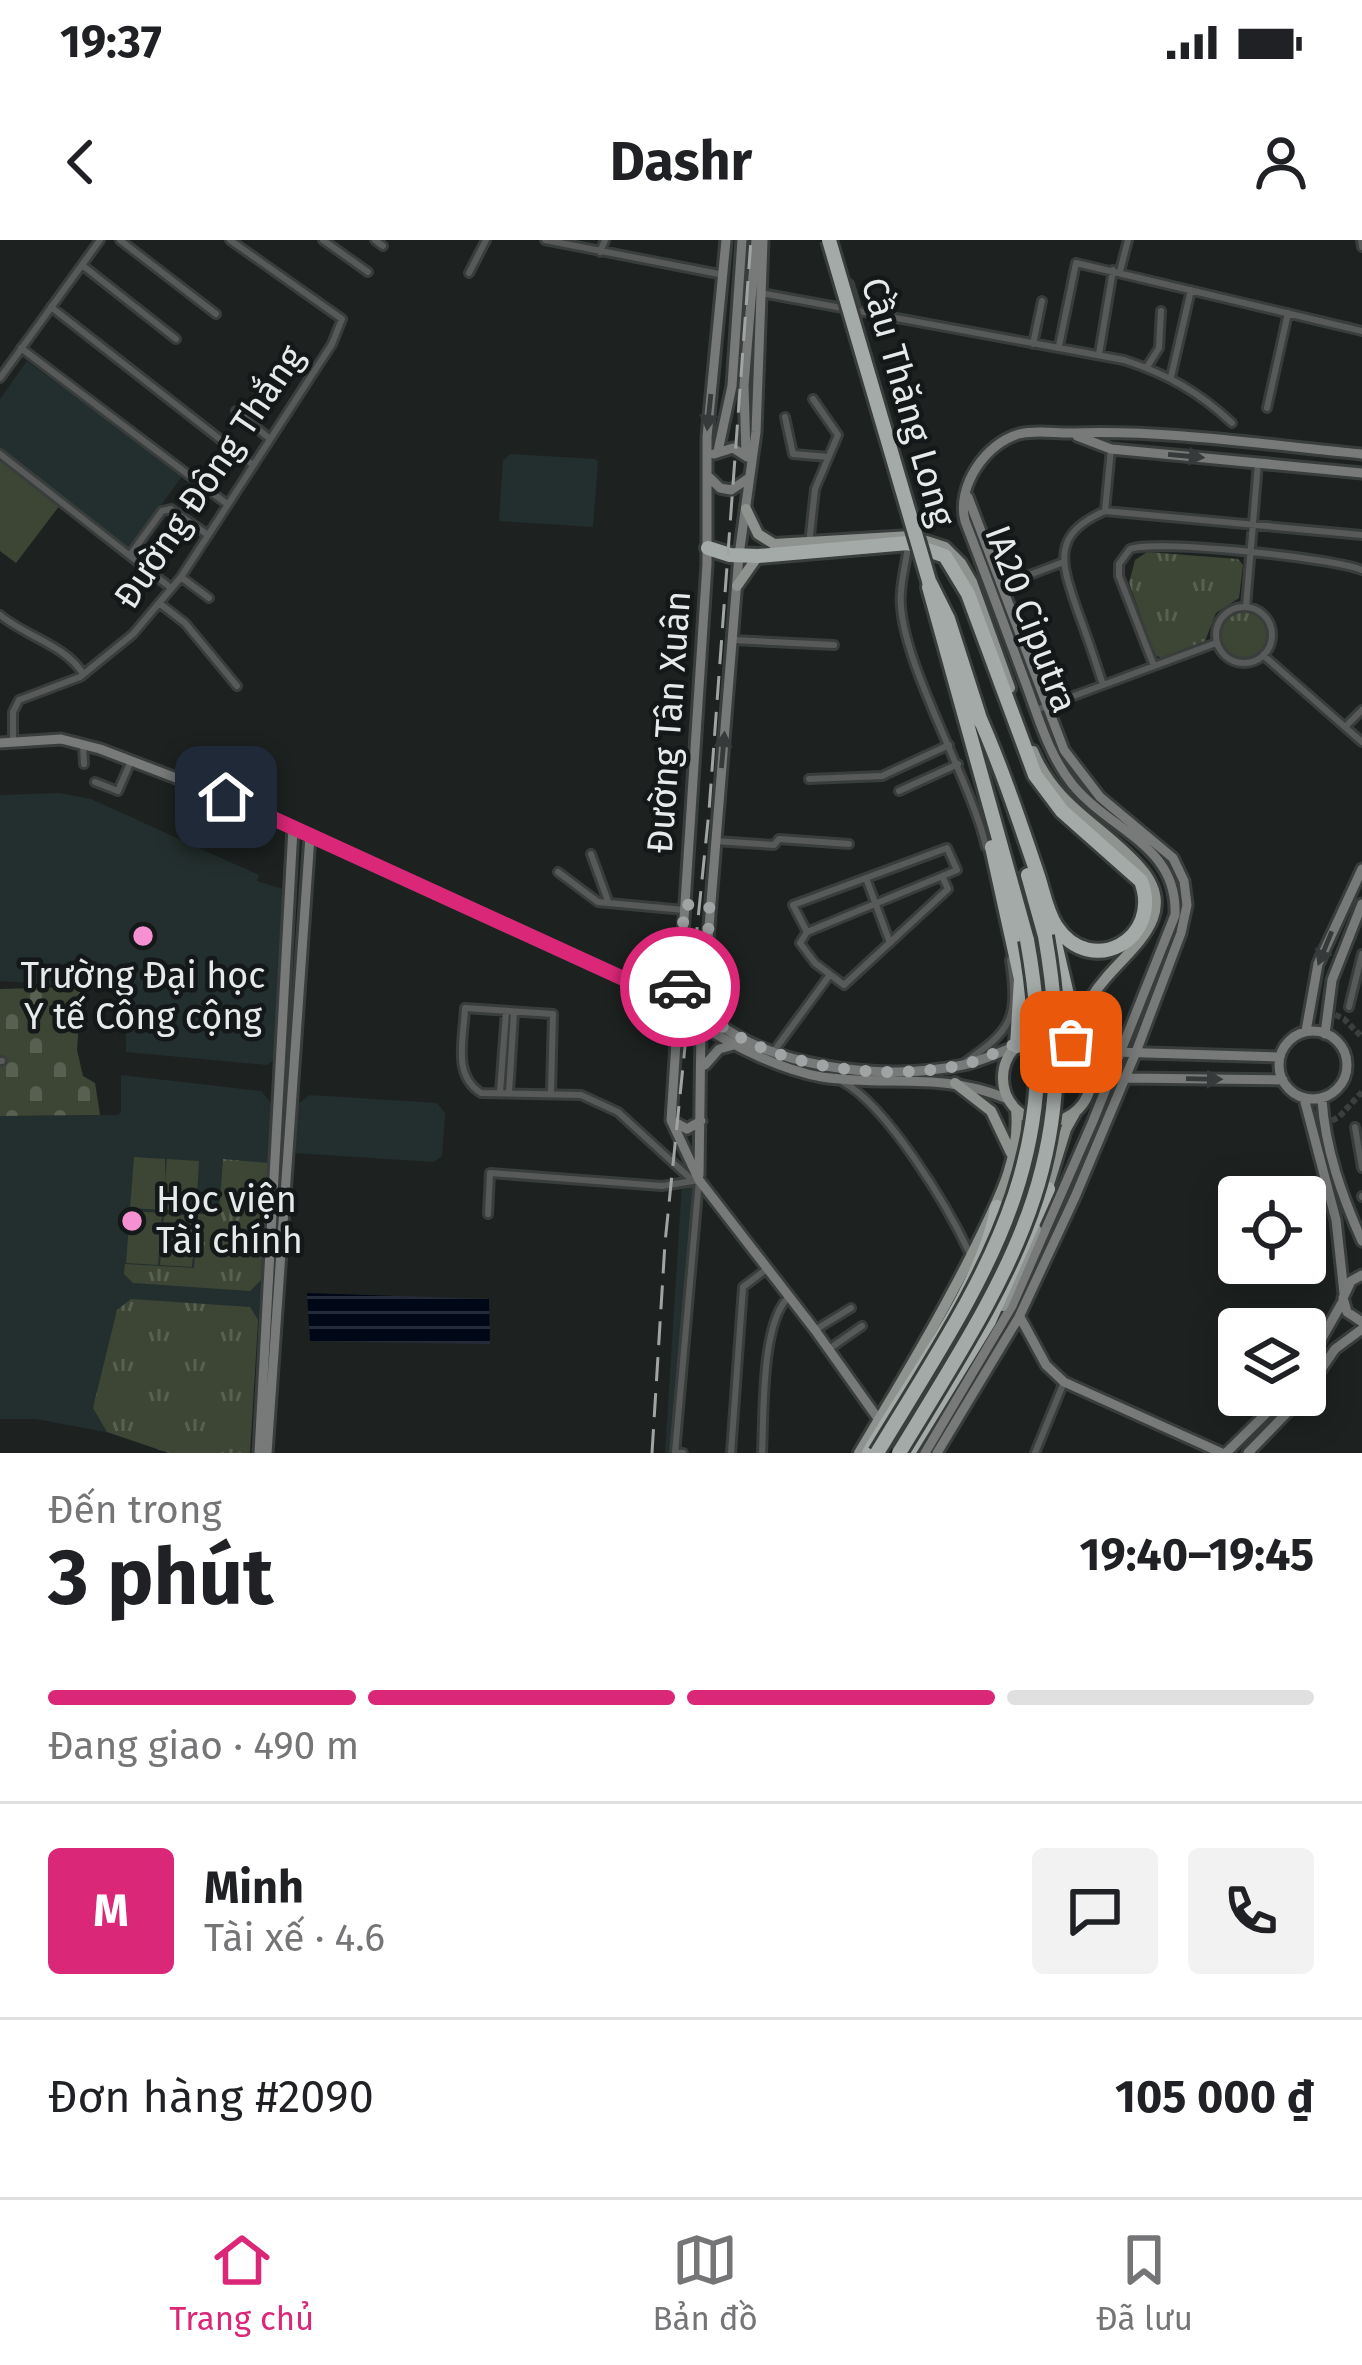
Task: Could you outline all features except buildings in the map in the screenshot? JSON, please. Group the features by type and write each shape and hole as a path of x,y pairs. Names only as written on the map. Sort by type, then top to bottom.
{"highway":[{"name":"Cầu Thăng Long","path":"832,240 976,766"},
{"path":"708,548 758,556 908,543 936,550 953,566 968,594 1035,776 1062,811 1134,872 1144,891 1146,904 1133,939 1120,948 1099,953 1057,929 978,714"},
{"name":"Cầu Thăng Long","path":"928,581 948,619 978,714"},
{"path":"906,1453 989,1303 1027,1222 1056,1108 1059,1051 1045,936 978,714"},
{"path":"869,1453 985,1270 1027,1161 1037,1104 1040,1047 1027,940 976,766"},
{"path":"976,766 1021,979 1017,1046"},
{"path":"1046,903 1076,1046"},
{"path":"906,1453 1008,1283 1048,1189"},
{"path":"869,1453 937,1340 994,1231 998,1207"}],"main road":[{"path":"746,509 764,539 787,545 911,536 936,542 954,555 972,582 1040,769 1063,800 1147,876 1155,901 1150,928 1085,1008 1076,1046"},
{"path":"736,586 758,556"},
{"path":"869,1453 879,1420 998,1207 1018,1132 1004,1071 1017,1046 1040,1035 1053,1035 1076,1046 1090,1067 1091,1085 1066,1129 1012,1286 906,1453"},
{"path":"956,1083 991,1111 1006,1136 1012,1159"},
{"path":"1012,1104 1041,1122 1075,1113"},
{"path":"869,1453 968,1292 998,1231 998,1207"}],"street":[{"path":"0,378 100,240"},
{"path":"121,240 216,314"},
{"name":"Đường Đông Thắng","path":"13,743 19,700 83,674 133,634 181,577 332,344 342,319 230,240"},
{"path":"322,240 368,272"},
{"path":"375,240 383,246"},
{"path":"469,274 486,240"},
{"path":"545,240 724,275"},
{"path":"600,252 605,240"},
{"name":"Đường Tân Xuân","path":"726,240 707,436 708,548 671,1120 695,1180 768,1268 879,1420"},
{"path":"742,240 732,386 718,451 709,470 725,490 741,487 748,467 744,385 759,240"},
{"name":"Đường Tân Xuân","path":"695,1180 718,797 748,467 757,417 759,240"},
{"path":"832,240 856,308"},
{"path":"1099,354 1116,270 1128,240"},
{"path":"1056,347 1062,340 1076,262 1362,332"},
{"path":"82,265 176,339"},
{"path":"1171,376 1191,290"},
{"path":"761,293 1099,354 1171,376 1232,422"},
{"path":"1033,344 1042,302"},
{"path":"51,307 253,465"},
{"path":"1147,368 1159,348 1157,325 1162,311"},
{"path":"1267,408 1288,313"},
{"path":"21,348 227,504"},
{"path":"809,544 814,494 838,435 813,399"},
{"path":"236,411 270,439"},
{"path":"785,417 793,454 828,457"},
{"path":"1105,511 1113,430"},
{"path":"966,493 974,471 1005,441 1037,432 1113,430 1362,454"},
{"path":"1072,434 1112,449 1362,473"},
{"path":"718,451 733,448 748,467"},
{"path":"0,454 171,588"},
{"path":"1246,607 1258,463"},
{"name":"IA20 Ciputra","path":"925,1453 1012,1306 1112,1077 1175,915 1174,891 1156,855 1070,781 1051,749 1001,586 966,493"},
{"name":"IA20 Ciputra","path":"937,1453 1019,1317 1126,1078 1186,917 1184,880 1164,847 1100,797 1072,766 1041,708 964,520 966,493"},
{"path":"130,555 162,511 171,509 208,535"},
{"path":"1103,685 1061,563 1070,535 1086,519 1105,511 1362,535"},
{"path":"908,543 901,593 907,632 977,812 1008,946 1013,992 1002,1035 961,1065"},
{"path":"1154,666 1119,575 1124,554 1139,545 1343,564 1362,570"},
{"path":"1001,586 1061,563"},
{"path":"181,577 208,598"},
{"path":"159,603 185,622 237,686"},
{"path":"1246,607 1260,612 1271,627 1270,646 1264,655 1239,663 1222,654 1216,643 1220,620 1234,608 1246,607"},
{"path":"0,615 76,662 83,674"},
{"path":"733,640 834,645"},
{"path":"1041,708 1216,643"},
{"path":"1264,655 1362,742"},
{"path":"1345,727 1362,710"},
{"path":"0,743 61,739 131,761 293,828 679,1004"},
{"path":"83,744 84,764"},
{"path":"809,778 882,776 950,745"},
{"path":"95,782 118,791 131,761"},
{"path":"899,791 958,764"},
{"path":"690,796 718,797"},
{"path":"263,1453 293,828"},
{"path":"263,1453 310,836"},
{"path":"715,841 849,844"},
{"path":"807,932 793,905 950,848 957,870 807,932 800,944 829,976 844,985 948,889 943,878"},
{"path":"591,854 608,901"},
{"path":"1306,1031 1318,964 1362,869"},
{"path":"558,872 589,898 710,908"},
{"path":"866,878 890,943"},
{"path":"1325,1034 1332,980 1362,904"},
{"path":"1349,1006 1362,955"},
{"path":"774,1051 829,976"},
{"path":"551,1092 553,1014 465,1008 462,1072 469,1085 481,1093 581,1095 619,1112 695,1180"},
{"path":"702,1010 774,1051 823,1067 956,1083 1012,1104"},
{"path":"504,1093 510,1012"},
{"path":"701,1025 793,1069 835,1078 872,1101 955,1223 971,1256"},
{"path":"1283,1080 1280,1057 1292,1038 1306,1031 1325,1034 1341,1046 1347,1065 1341,1084 1322,1099 1324,1125 1338,1184 1357,1218 1362,1241"},
{"path":"1002,1035 1017,1046"},
{"path":"703,1067 719,1049 739,1045"},
{"path":"835,1078 961,1065 1017,1046"},
{"path":"1076,1046 1280,1057"},
{"path":"1091,1085 1112,1077 1283,1080 1304,1098 1336,1220 1344,1297 1351,1316 1362,1325 1326,1362"},
{"path":"1304,1098 1326,1096"},
{"path":"671,1120 687,1130 702,1119"},
{"path":"1354,1127 1362,1168"},
{"path":"488,1214 490,1173 662,1186 695,1180"},
{"path":"679,1453 695,1180"},
{"path":"731,1453 743,1287 768,1268"},
{"path":"1326,1330 1351,1281 1362,1275"},
{"path":"762,1453 763,1388 777,1310 789,1297"},
{"path":"1012,1306 1046,1365 1064,1382 1224,1453 1263,1416"},
{"path":"815,1330 851,1308"},
{"path":"829,1349 862,1327"},
{"path":"1035,1453 1064,1382"},
{"path":"1248,1453 1283,1416"}],"shaded area":[{"path":"27,361 183,475 129,549 0,450 0,399"},
{"path":"510,454 595,459 593,527 499,521 503,461"},
{"name":"Trường Đại học Y tế Công cộng","path":"59,793 91,799 259,875 257,881 289,891 278,1057 267,1065 126,1052 126,989 0,981 0,795"},
{"name":"Học viện Tài chính","path":"121,1075 261,1091 272,1104 250,1453 169,1453 111,1433 36,1419 0,1419 0,1116 118,1115"},
{"path":"310,1095 437,1103 445,1113 442,1156 434,1162 295,1153 298,1104"},
{"path":"691,1179 702,1192 681,1453 665,1453 682,1183"}],"green space":[{"path":"0,461 60,505 16,563 0,551"},
{"path":"1147,552 1238,559 1243,565 1239,598 1216,613 1205,641 1161,658 1155,655 1129,583 1135,560"},
{"path":"1244,612 1260,619 1267,635 1260,651 1244,658 1228,651 1221,635 1228,619"},
{"path":"81,987 77,1050 83,1076 95,1083 100,1115 0,1116 0,989"},
{"path":"134,1157 165,1159 165,1181 167,1159 199,1161 196,1212 130,1208"},
{"path":"223,1159 268,1163 261,1280 250,1291 133,1283 124,1274 125,1264 194,1268 198,1214 219,1214"},
{"path":"130,1211 162,1213 158,1265 126,1263"},
{"path":"164,1214 196,1216 192,1267 160,1265"},
{"path":"131,1299 250,1307 258,1320 250,1453 169,1453 107,1432 93,1408 117,1310"}],"water":[{"path":"307,1293 489,1299 490,1344 310,1341"}],"tunnel":[{"path":"1327,1011 1344,1019 1362,1037"},
{"path":"1324,1125 1339,1117 1362,1092"}],"railway":[{"path":"652,1453 665,1243 709,811 751,240"}],"way so far":[{"path":"680,987 684,905 702,904 710,908 702,1010 725,1027 795,1060 872,1070 946,1067 987,1058 1040,1035 1071,1042"}],"place":[{"name":"Trường Đại học Y tế Công cộng","path":"143,936"},
{"name":"Học viện Tài chính","path":"132,1221"}],"route":[{"path":"226,797 679,1004 680,987"}]}
